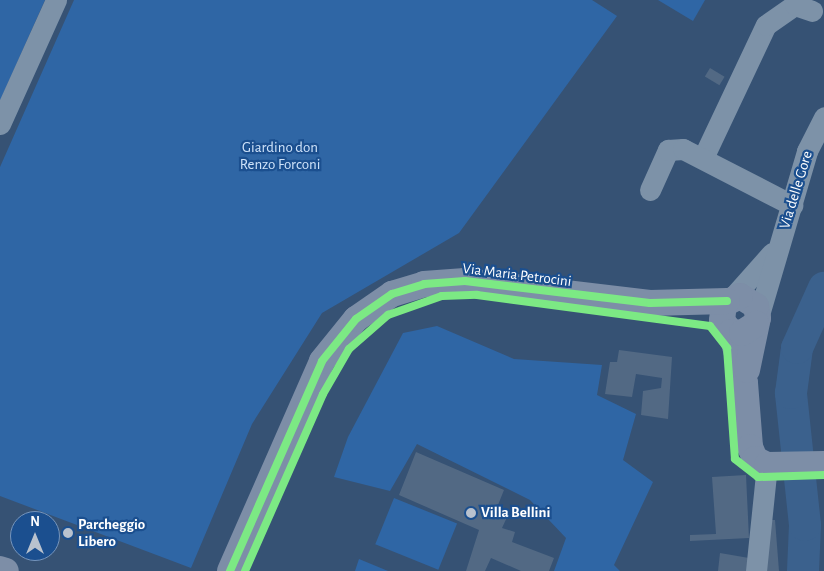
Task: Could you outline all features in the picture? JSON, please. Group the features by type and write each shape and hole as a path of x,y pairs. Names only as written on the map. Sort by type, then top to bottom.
{"main road":[{"name":"Via Maria Petrocini","path":"230,571 314,376 341,335 374,304 412,287 465,281 650,303 742,325"},
{"name":"Via Maria Petrocini","path":"650,303 730,299"},
{"path":"730,299 752,301 742,325 750,447 758,461 771,466 824,464"},
{"path":"0,569 6,571"}],"street":[{"path":"0,124 56,0"},
{"path":"702,158 766,24 795,5 812,11"},
{"name":"Via delle Gore","path":"742,325 782,236 807,151 824,117"},
{"path":"650,190 668,150 683,149 792,205"},
{"name":"Via delle Gore","path":"730,299 762,268 782,236"},
{"path":"756,571 771,466"}],"green space":[{"path":"0,0 45,0 0,101"},
{"name":"Giardino don Renzo Forconi","path":"74,0 592,0 617,16 459,233 322,313 252,424 191,568 60,519 60,511 40,511 0,496 0,167"},
{"path":"658,0 705,0 693,21"},
{"path":"437,326 514,359 602,365 597,395 636,414 623,460 653,482 614,565 620,571 554,571 566,538 530,500 417,444 390,491 334,477 348,437 403,333"},
{"path":"394,498 457,523 438,570 375,544"},
{"path":"359,559 388,571 355,571"}],"building":[{"path":"710,68 725,77 719,85 705,77"},
{"path":"619,350 672,357 668,419 641,415 643,391 661,388 662,378 636,374 632,397 605,394 610,362 617,362"},
{"name":"Villa Bellini","path":"416,452 504,490 496,510 508,515 502,528 515,532 512,542 554,558 549,571 521,571 491,558 485,571 466,571 479,530 399,495"},
{"path":"746,475 749,538 690,541 690,535 716,534 712,477"},
{"path":"770,520 775,520 779,571 764,571"},
{"path":"720,553 749,558 747,571 718,571"}],"waterway":[{"path":"803,571 805,525 791,393 797,348 824,288"}],"cycle path":[{"path":"230,571 322,361 356,319 392,294 424,284 465,281 650,303 727,301"},
{"path":"245,571 323,394 349,349 388,315 442,296 477,295 710,326 727,348 735,459 758,477 824,475"}],"place":[{"name":"Villa Bellini","path":"471,513"},
{"name":"Parcheggio Libero","path":"68,533"}]}
